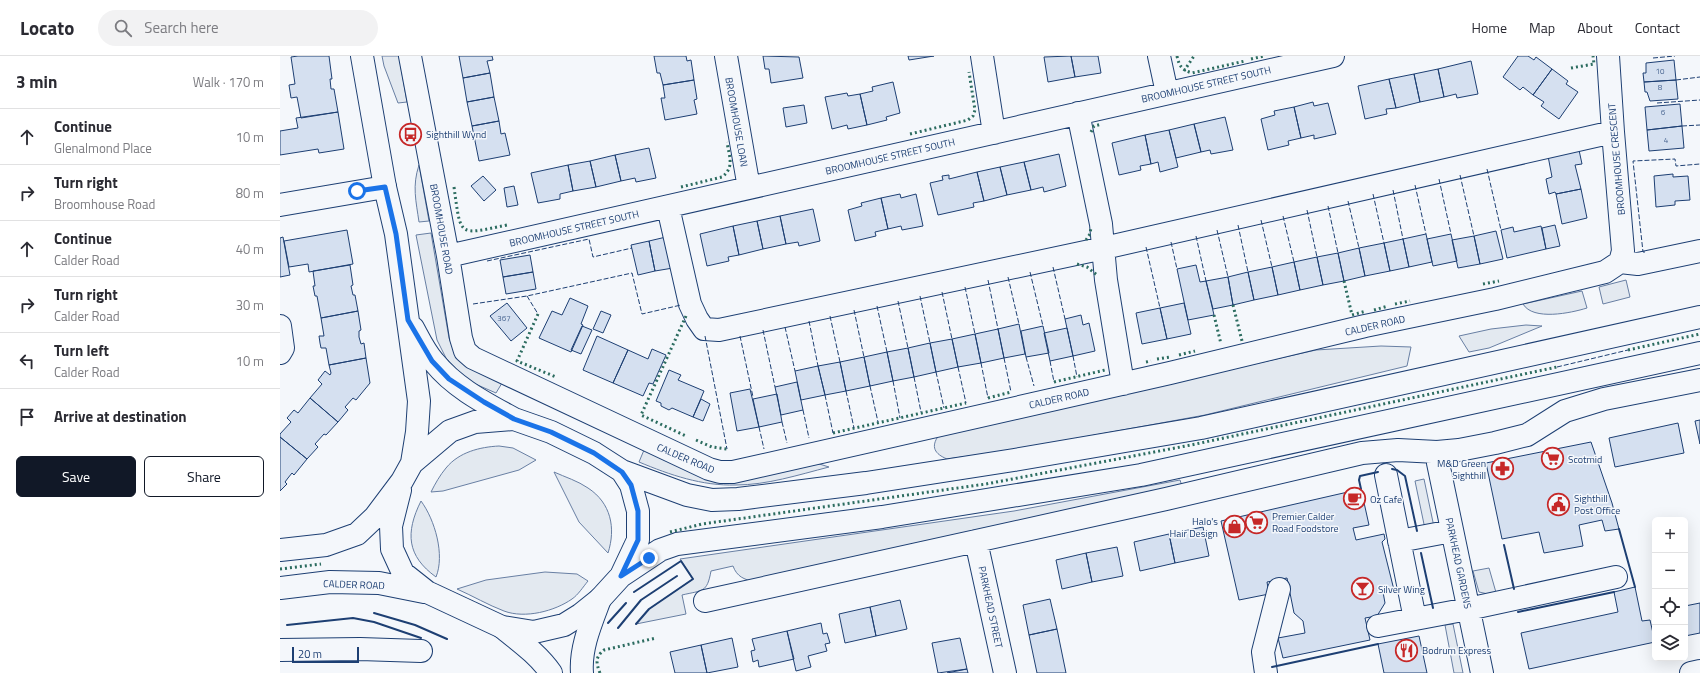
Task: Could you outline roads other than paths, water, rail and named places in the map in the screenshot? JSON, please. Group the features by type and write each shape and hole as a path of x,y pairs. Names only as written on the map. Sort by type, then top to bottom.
{"street":[{"path":"362,56 385,187 396,234 419,401 417,432 407,472"},
{"name":"BROOMHOUSE ROAD","path":"410,56 448,256 461,338 465,351 474,358 510,376"},
{"name":"BROOMHOUSE LOAN","path":"726,56 749,188"},
{"path":"982,56 994,133"},
{"path":"1159,56 1167,93"},
{"name":"BROOMHOUSE STREET SOUTH","path":"448,256 1333,56"},
{"name":"BROOMHOUSE CRESCENT","path":"1608,56 1623,242 1623,251 1620,262"},
{"path":"1078,114 1101,224 1106,280 1123,384"},
{"path":"668,207 690,304 696,319 704,329 719,330 1104,248 1613,132"},
{"path":"280,205 385,187"},
{"path":"1620,262 1638,264 1700,251"},
{"name":"CALDER ROAD","path":"510,376 709,469 720,472 733,472 1123,384 1365,326 1598,274 1620,262"},
{"name":"CALDER ROAD","path":"280,550 326,545 357,534 375,517 407,472 450,431 475,422 514,419 551,432 594,453 622,472 687,495 712,500 738,499 866,483 1014,460 1201,428 1700,316"},
{"path":"408,320 432,361 449,379 484,402 514,419"},
{"path":"280,326 283,348 280,353"},
{"name":"CALDER ROAD","path":"407,472 391,526 392,549 403,573 427,592 502,627 534,632 564,625 580,615 600,599 621,576 660,550 677,544 882,517 1141,475 1700,353"},
{"path":"705,601 726,587 976,541 1362,453 1398,450 1437,452 1459,450 1527,435 1565,411 1604,399 1700,380"},
{"name":"PARKHEAD GARDENS","path":"1437,452 1438,463 1482,673"},
{"name":"CALDER ROAD","path":"621,576 638,540 638,511 631,485 622,472"},
{"path":"1386,475 1415,619"},
{"path":"1400,541 1452,531"},
{"name":"PARKHEAD STREET","path":"976,541 1005,673"},
{"path":"1378,626 1468,609 1616,577"},
{"name":"CALDER ROAD","path":"280,588 330,582 379,584 427,592"},
{"path":"1266,673 1263,652 1279,588"},
{"path":"582,673 581,662 587,634 600,599"},
{"path":"502,627 545,664 551,673"},
{"path":"280,650 359,640 421,651"},
{"path":"1691,673 1700,671"}],"place":[{"name":"Sighthill Wynd","path":"411,134"},
{"name":"Scotmid","path":"1552,459"},
{"name":"M&D Green Sighthill","path":"1502,469"},
{"name":"Oz Cafe","path":"1355,499"},
{"name":"Sighthill Post Office","path":"1559,504"},
{"name":"Premier Calder Road Foodstore","path":"1257,522"},
{"name":"Halo's Hair Design","path":"1234,527"},
{"name":"Silver Wing","path":"1362,589"},
{"name":"Bodrum Express","path":"1407,650"}]}
